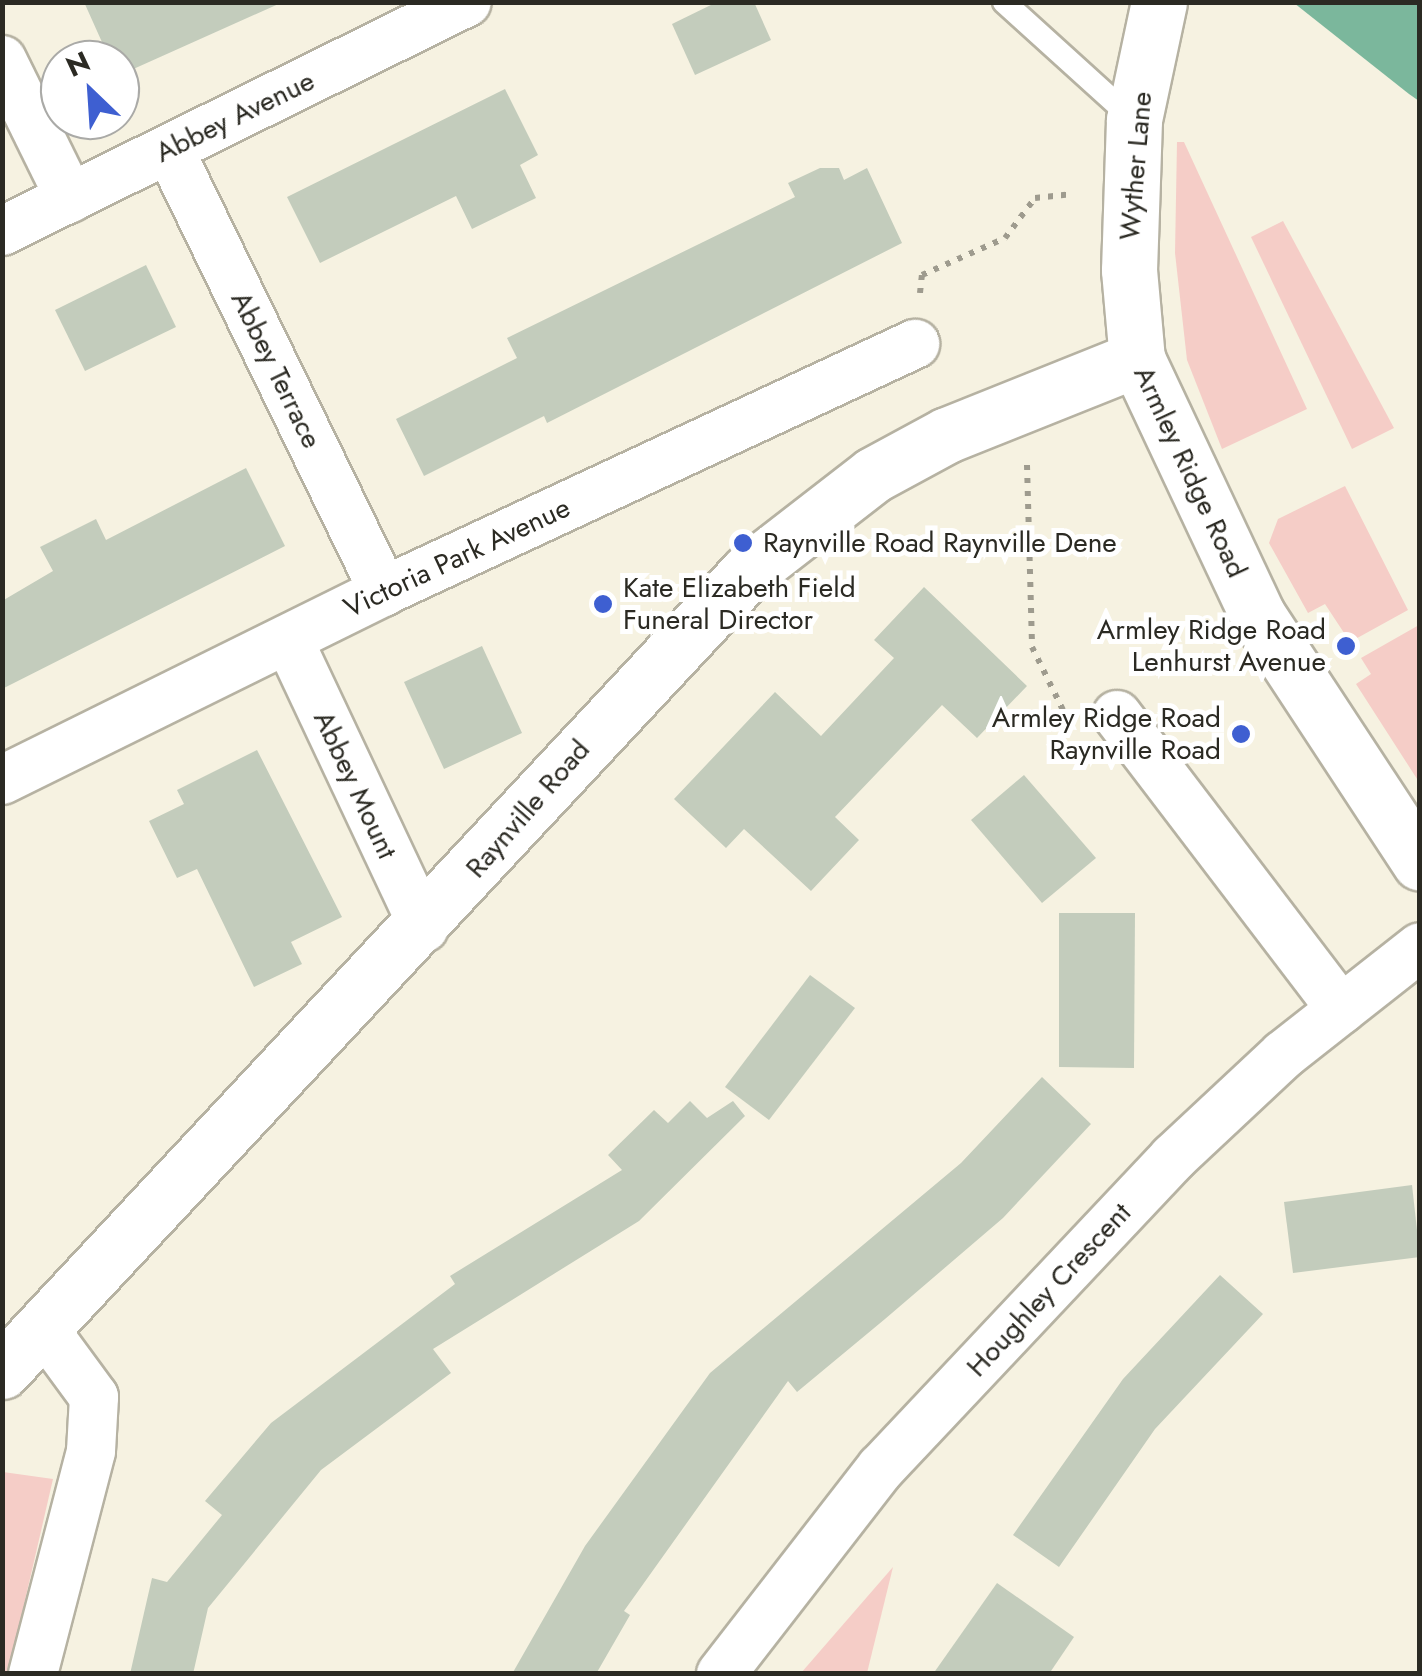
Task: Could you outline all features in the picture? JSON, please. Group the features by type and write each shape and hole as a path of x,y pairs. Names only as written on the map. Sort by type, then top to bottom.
{"street":[{"name":"Abbey Avenue","path":"2,230 467,2"},
{"name":"Wyther Lane","path":"1128,270 1134,120 1159,2"},
{"path":"2,60 70,198"},
{"name":"Abbey Terrace","path":"169,149 384,591"},
{"name":"Armley Ridge Road","path":"1128,270 1137,360 1258,616 1420,862"},
{"name":"Victoria Park Avenue","path":"2,780 384,591 915,344"},
{"name":"Raynville Road","path":"2,1372 424,928 598,727 748,572 872,475 1026,404 1137,360"},
{"name":"Abbey Mount","path":"289,640 424,928"},
{"path":"1117,715 1341,1009"},
{"name":"Houghley Crescent","path":"721,1674 880,1468 1173,1158 1341,1009 1420,947"},
{"path":"33,1674 91,1450 94,1398 44,1329"}],"lane":[{"path":"1004,2 1134,120"}],"path":[{"path":"915,344 922,275 1004,238 1035,198 1131,188"},
{"path":"1026,404 1032,647 1080,746 1117,715"}],"shaded area":[{"path":"1294,3 1419,3 1419,101 1409,94"},
{"path":"1177,142 1184,142 1307,409 1222,449 1187,360 1175,253"},
{"path":"1283,221 1394,428 1352,449 1251,237"},
{"path":"1345,486 1408,610 1350,642 1325,604 1308,613 1269,543 1278,519"},
{"path":"1419,625 1419,782 1356,684 1371,674 1361,658"},
{"path":"3,1445 3,1472 53,1479 8,1674 2,1672"},
{"path":"893,1567 867,1673 801,1673"}],"building":[{"path":"84,2 283,2 140,66 140,40 101,40"},
{"path":"717,2 754,2 771,40 695,75 672,24"},
{"path":"505,89 538,155 520,165 536,198 472,229 456,196 320,263 287,197"},
{"path":"820,168 839,168 844,180 867,168 902,243 547,423 544,416 424,476 396,419 517,358 507,338 795,197 788,183"},
{"path":"146,265 176,327 85,371 55,310"},
{"path":"246,468 285,546 2,689 2,601 53,571 40,547 96,519 106,540"},
{"path":"924,587 1027,686 977,738 942,705 835,817 859,840 811,891 744,829 726,848 674,799 775,692 821,736 894,658 874,640"},
{"path":"482,646 522,733 444,769 404,682"},
{"path":"257,750 342,917 291,942 302,964 254,987 197,869 177,878 149,821 184,804 177,790"},
{"path":"1024,775 1096,858 1042,903 971,820"},
{"path":"1059,913 1135,913 1134,1068 1059,1067"},
{"path":"810,975 855,1008 769,1120 725,1087"},
{"path":"1042,1077 1091,1124 1003,1218 885,1319 797,1392 788,1381 624,1611 630,1615 596,1674 512,1674 585,1546 710,1373 961,1163"},
{"path":"690,1101 707,1118 733,1101 745,1116 639,1221 433,1349 451,1373 321,1470 208,1608 193,1674 130,1674 152,1578 167,1582 222,1515 205,1501 271,1423 455,1284 450,1276 622,1170 608,1155 654,1110 668,1123"},
{"path":"1412,1185 1420,1257 1293,1273 1284,1202"},
{"path":"1220,1275 1263,1314 1155,1429 1059,1567 1013,1535 1123,1379"},
{"path":"997,1583 1074,1637 1049,1674 933,1674"}],"place":[{"name":"Raynville Road Raynville Dene","path":"743,543"},
{"name":"Kate Elizabeth Field Funeral Director","path":"603,604"},
{"name":"Armley Ridge Road Lenhurst Avenue","path":"1346,646"},
{"name":"Armley Ridge Road Raynville Road","path":"1241,734"}]}
